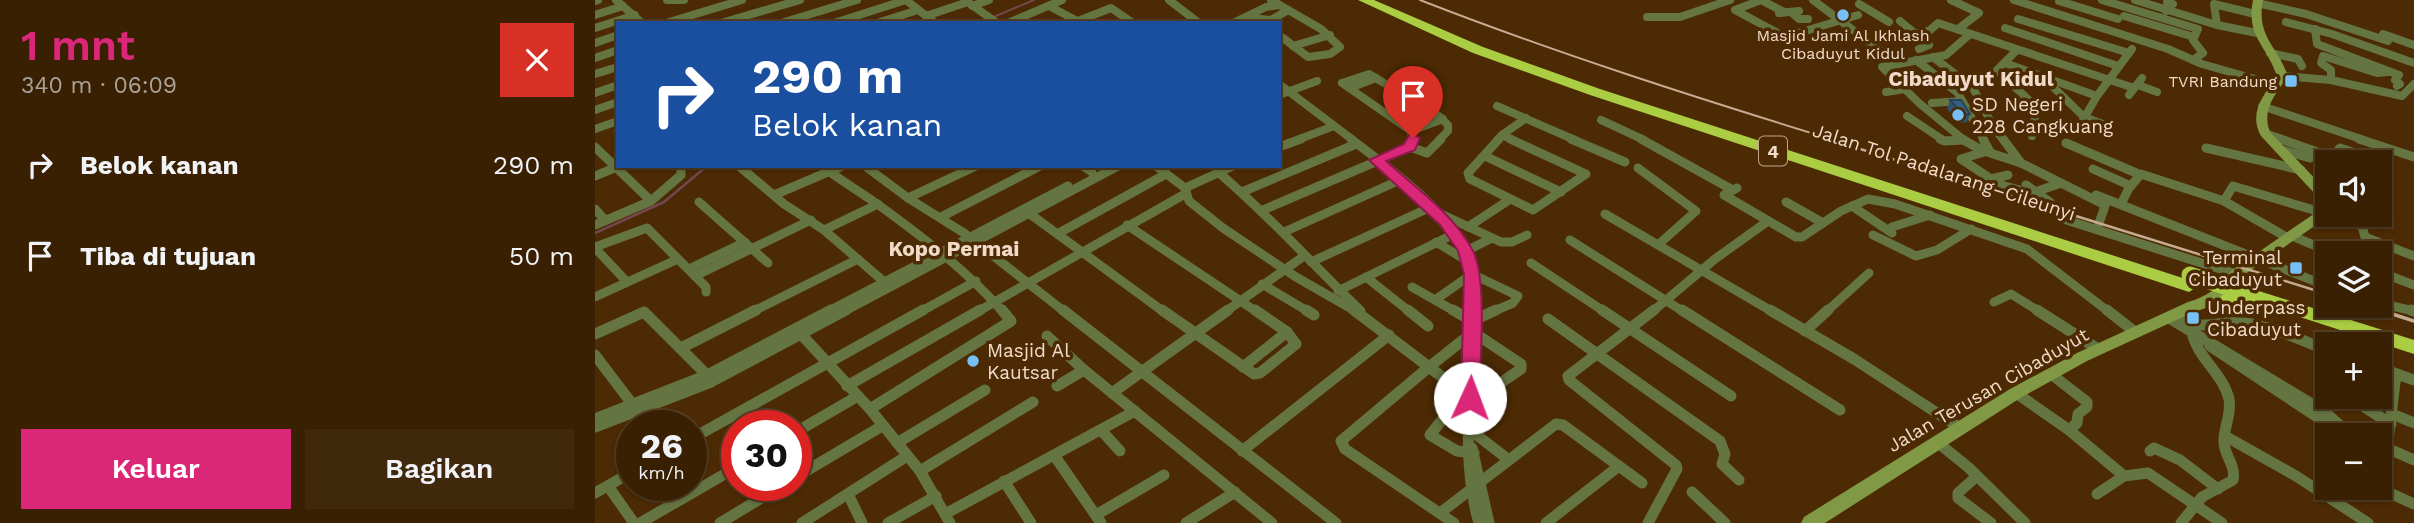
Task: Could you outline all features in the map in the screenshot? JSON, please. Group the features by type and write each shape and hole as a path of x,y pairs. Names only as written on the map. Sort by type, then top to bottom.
{"highway":[{"name":"Jalan Tol Padalarang–Cileunyi","path":"1364,0 1478,50 1595,92 2190,280 2235,286 2414,347"},
{"name":"Jalan Tol Padalarang–Cileunyi","path":"1386,0 1487,42 1597,82 2190,280"},
{"name":"Jalan Tol Padalarang–Cileunyi","path":"2235,286 2339,332"},
{"path":"2392,352 2414,359"}],"main road":[{"path":"2257,5 2257,33 2270,52 2279,80 2262,106 2260,121 2265,133 2315,187"},
{"name":"Jalan Terusan Cibaduyut","path":"1810,523 1937,442 2051,374 2135,332 2193,306 2205,304 2230,284 2235,286 2257,259 2315,222"}],"street":[{"path":"616,0 640,21"},
{"path":"667,0 684,0"},
{"path":"672,21 742,0"},
{"path":"727,4 740,20 800,0"},
{"path":"788,21 857,0"},
{"path":"840,21 906,0 930,19 981,0"},
{"path":"969,3 988,0"},
{"path":"1012,21 1062,0"},
{"path":"1171,2 1184,0"},
{"path":"1271,0 1330,36 1340,47 1330,54 1308,57 1281,37"},
{"path":"1647,17 1673,19 1705,11 1730,0"},
{"path":"1808,19 1799,19 1761,0 1735,10 1785,37 1843,23"},
{"path":"1812,0 1898,64"},
{"path":"1951,0 1979,13 1958,29"},
{"path":"2014,0 2138,40 2172,55 2279,80 2331,80 2400,96 2411,87"},
{"path":"2104,0 2122,14"},
{"path":"2135,0 2201,21 2257,33"},
{"path":"2059,1 2196,33"},
{"path":"2166,1 2173,4 2166,11"},
{"path":"1171,2 1196,21"},
{"path":"969,3 992,20"},
{"path":"2290,3 2413,43"},
{"path":"1859,4 1889,22"},
{"path":"2217,25 2214,4 2257,5 2317,17 2388,41"},
{"path":"1240,21 1265,8 1279,5"},
{"path":"595,15 623,6"},
{"path":"1049,6 1075,21"},
{"path":"1988,40 2033,7"},
{"path":"1079,21 1111,8 1130,21"},
{"path":"883,21 918,10"},
{"path":"1270,21 1285,15 1288,10"},
{"path":"1820,30 1872,12"},
{"path":"2110,31 2122,14"},
{"path":"617,21 635,15"},
{"path":"1250,18 1263,21"},
{"path":"2018,19 2129,53"},
{"path":"595,28 616,21"},
{"path":"1900,21 1929,45 1917,49 1973,88 1995,130 2021,163"},
{"path":"2193,60 2203,53 2193,40 2201,21"},
{"path":"2285,22 2315,29 2414,63"},
{"path":"1917,33 1929,31 1938,23 2110,80 2157,92"},
{"path":"2005,28 2118,66"},
{"path":"2315,29 2317,44 2399,75 2395,80 2400,84 2397,86"},
{"path":"1970,34 1946,55 1882,67 1963,140 1987,152 2021,163 2082,192 2121,204 2315,281"},
{"path":"595,43 616,36"},
{"path":"1293,46 1330,36"},
{"path":"2078,127 2138,40"},
{"path":"1997,70 2017,50"},
{"path":"595,58 616,51"},
{"path":"2270,52 2298,60 2302,66"},
{"path":"2331,80 2331,69 2321,64 2323,56 2377,73 2390,71"},
{"path":"1916,60 1952,86 1964,101 1987,152"},
{"path":"2005,62 2097,96"},
{"path":"595,74 616,67"},
{"path":"1987,67 1997,70 2034,105 2036,111 2032,136"},
{"path":"1410,147 1413,138 1411,131 1342,83 1367,74 1443,119 1448,125 1448,131 1416,161"},
{"path":"2044,77 2084,117 2108,126"},
{"path":"2380,80 2397,86 2411,87"},
{"path":"1283,89 1317,81"},
{"path":"598,92 616,86"},
{"path":"1283,89 1334,126 1433,209 1466,251 1472,274 1469,444 1475,486 1485,521"},
{"path":"1886,92 1905,89"},
{"path":"598,92 616,102"},
{"path":"1932,103 1964,101"},
{"path":"595,110 616,103"},
{"path":"1497,106 1625,162"},
{"path":"2262,106 2414,157"},
{"path":"1907,116 1944,141 1963,140"},
{"path":"1502,135 1586,172 1534,210 1475,183 1468,176 1502,135 1526,118"},
{"path":"1411,131 1443,119"},
{"path":"1601,120 1734,189 1724,195 1798,237 1852,206 1874,198 2027,249 2135,332"},
{"path":"595,129 616,122"},
{"path":"1281,144 1334,126"},
{"path":"2265,133 2315,150"},
{"path":"1633,148 1644,140"},
{"path":"2066,143 2141,175 2224,201 2290,237 2315,246"},
{"path":"1242,192 1356,144"},
{"path":"595,147 616,165"},
{"path":"1263,211 1410,147 1427,153"},
{"path":"2206,148 2301,170"},
{"path":"2282,150 2310,158"},
{"path":"1987,152 1961,159 2001,185 2037,193 2061,183"},
{"path":"1485,156 1561,192"},
{"path":"595,176 616,168"},
{"path":"619,168 651,201"},
{"path":"595,225 651,201 681,175 682,168"},
{"path":"741,168 773,195 824,230 888,285"},
{"path":"868,168 908,198 941,217 1029,283 1336,523"},
{"path":"908,198 972,168"},
{"path":"941,217 1036,168"},
{"path":"972,240 1031,214 1114,168"},
{"path":"847,386 1228,168"},
{"path":"1638,168 1696,211 1659,244"},
{"path":"773,195 826,169 879,204 944,255 976,281 1011,318 1010,323 870,409"},
{"path":"595,419 707,375 799,331 972,240 1087,169"},
{"path":"2094,169 2131,186"},
{"path":"1059,233 1162,170 1185,191 1189,201 1223,228 1367,318 1470,400"},
{"path":"1218,172 1263,211 1308,259 1342,289 1367,318"},
{"path":"1991,179 2008,175"},
{"path":"2121,204 2141,175"},
{"path":"1284,232 1400,180"},
{"path":"2025,185 2057,210 2060,218 2097,229 2235,286"},
{"path":"2224,201 2233,186 2315,210"},
{"path":"2082,192 2105,206 2097,229"},
{"path":"1468,227 1509,200"},
{"path":"699,202 768,263"},
{"path":"1786,202 1823,223"},
{"path":"824,230 879,204"},
{"path":"1852,206 1892,230 1930,215"},
{"path":"595,209 605,220"},
{"path":"1112,393 1285,269 1433,209 1490,239 1507,243 1527,235"},
{"path":"1031,214 1243,367 1287,332 1127,225"},
{"path":"1605,214 1900,387 1960,428"},
{"path":"692,273 748,245 811,220"},
{"path":"1648,523 1677,469 1674,463 1569,379 1569,375 1632,328 1715,259 1768,221"},
{"path":"2363,227 2365,237 2414,256"},
{"path":"627,282 599,259 595,248 647,228 707,288 706,292"},
{"path":"1873,234 1916,256 1937,250 1971,229"},
{"path":"1329,296 1454,234"},
{"path":"1466,251 1490,239"},
{"path":"1570,240 1840,410"},
{"path":"1436,242 1469,262"},
{"path":"595,297 678,259"},
{"path":"681,348 858,259"},
{"path":"1531,263 1731,396"},
{"path":"1805,331 1869,273"},
{"path":"1434,300 1472,274"},
{"path":"1454,523 1341,444 1343,438 1430,366 1472,327 1518,298 1513,292 1472,274"},
{"path":"1366,277 1427,326"},
{"path":"2392,277 2414,285"},
{"path":"707,430 976,281"},
{"path":"1262,284 1314,315"},
{"path":"1412,287 1472,327 1522,366 1499,384 1446,415 1430,435 1469,444 1510,460"},
{"path":"1994,302 2011,294 2098,349"},
{"path":"2392,306 2414,311"},
{"path":"595,334 644,312 707,375"},
{"path":"2172,316 2227,360 2317,417 2331,423"},
{"path":"2172,316 2200,328 2234,322 2252,325 2315,346"},
{"path":"1548,319 1720,441 1725,454 1722,464 1739,480"},
{"path":"799,331 870,409 920,471 948,519 1004,481 1135,411"},
{"path":"595,427 711,382 799,331"},
{"path":"2181,523 2194,504 2233,480 2235,475 2224,445 2230,412 2226,389 2194,341 2195,334"},
{"path":"1242,451 1389,335"},
{"path":"1047,336 1084,370 1272,523"},
{"path":"595,355 633,405"},
{"path":"1057,386 1084,370"},
{"path":"2392,372 2414,380"},
{"path":"2051,374 2088,405 2078,414 2077,424 2069,430"},
{"path":"2390,423 2396,374"},
{"path":"897,443 985,390"},
{"path":"2017,393 2069,430 2124,476"},
{"path":"812,423 858,396"},
{"path":"920,471 1033,402"},
{"path":"2372,409 2391,419 2414,423"},
{"path":"1440,513 1556,424 1563,425 1642,483"},
{"path":"812,468 882,426"},
{"path":"1101,430 1120,451"},
{"path":"2225,436 2296,476 2368,523"},
{"path":"1937,442 2025,523"},
{"path":"2150,451 2159,449 2218,489"},
{"path":"2392,450 2414,460"},
{"path":"803,523 907,456"},
{"path":"1054,456 1099,519 1164,475"},
{"path":"1546,523 1619,466"},
{"path":"2097,494 2124,476 2145,472 2222,523"},
{"path":"640,523 721,476"},
{"path":"1977,476 1958,493 1958,498 1991,523"},
{"path":"595,493 616,481"},
{"path":"1004,481 1031,523"},
{"path":"608,486 634,523"},
{"path":"1186,523 1201,519 1235,492"},
{"path":"1692,492 1725,523"},
{"path":"848,494 862,523"},
{"path":"2392,494 2414,504"},
{"path":"888,523 936,496"},
{"path":"720,523 756,501"}],"building":[{"path":"1950,100 1961,100 1970,114 1963,115"}],"waterway":[{"path":"984,21 1034,0"},
{"path":"595,233 664,202 705,168"}],"railway":[{"path":"1420,0 1625,74 1834,140"},
{"path":"1828,139 2315,290"},
{"path":"2392,314 2414,321"}],"place":[{"name":"Masjid Jami Al Ikhlash Cibaduyut Kidul","path":"1843,15"},
{"name":"TVRI Bandung","path":"2291,81"},
{"name":"SD Negeri 228 Cangkuang","path":"1958,115"},
{"name":"Terminal Cibaduyut","path":"2296,268"},
{"name":"Underpass Cibaduyut","path":"2193,318"},
{"name":"Masjid Al Kautsar","path":"973,361"}],"district":[{"name":"Cibaduyut Kidul","path":"1971,78"},
{"name":"Kopo Permai","path":"954,248"}],"route":[{"path":"1413,138 1410,147 1376,160 1446,222 1466,251 1472,274 1470,398"}]}
